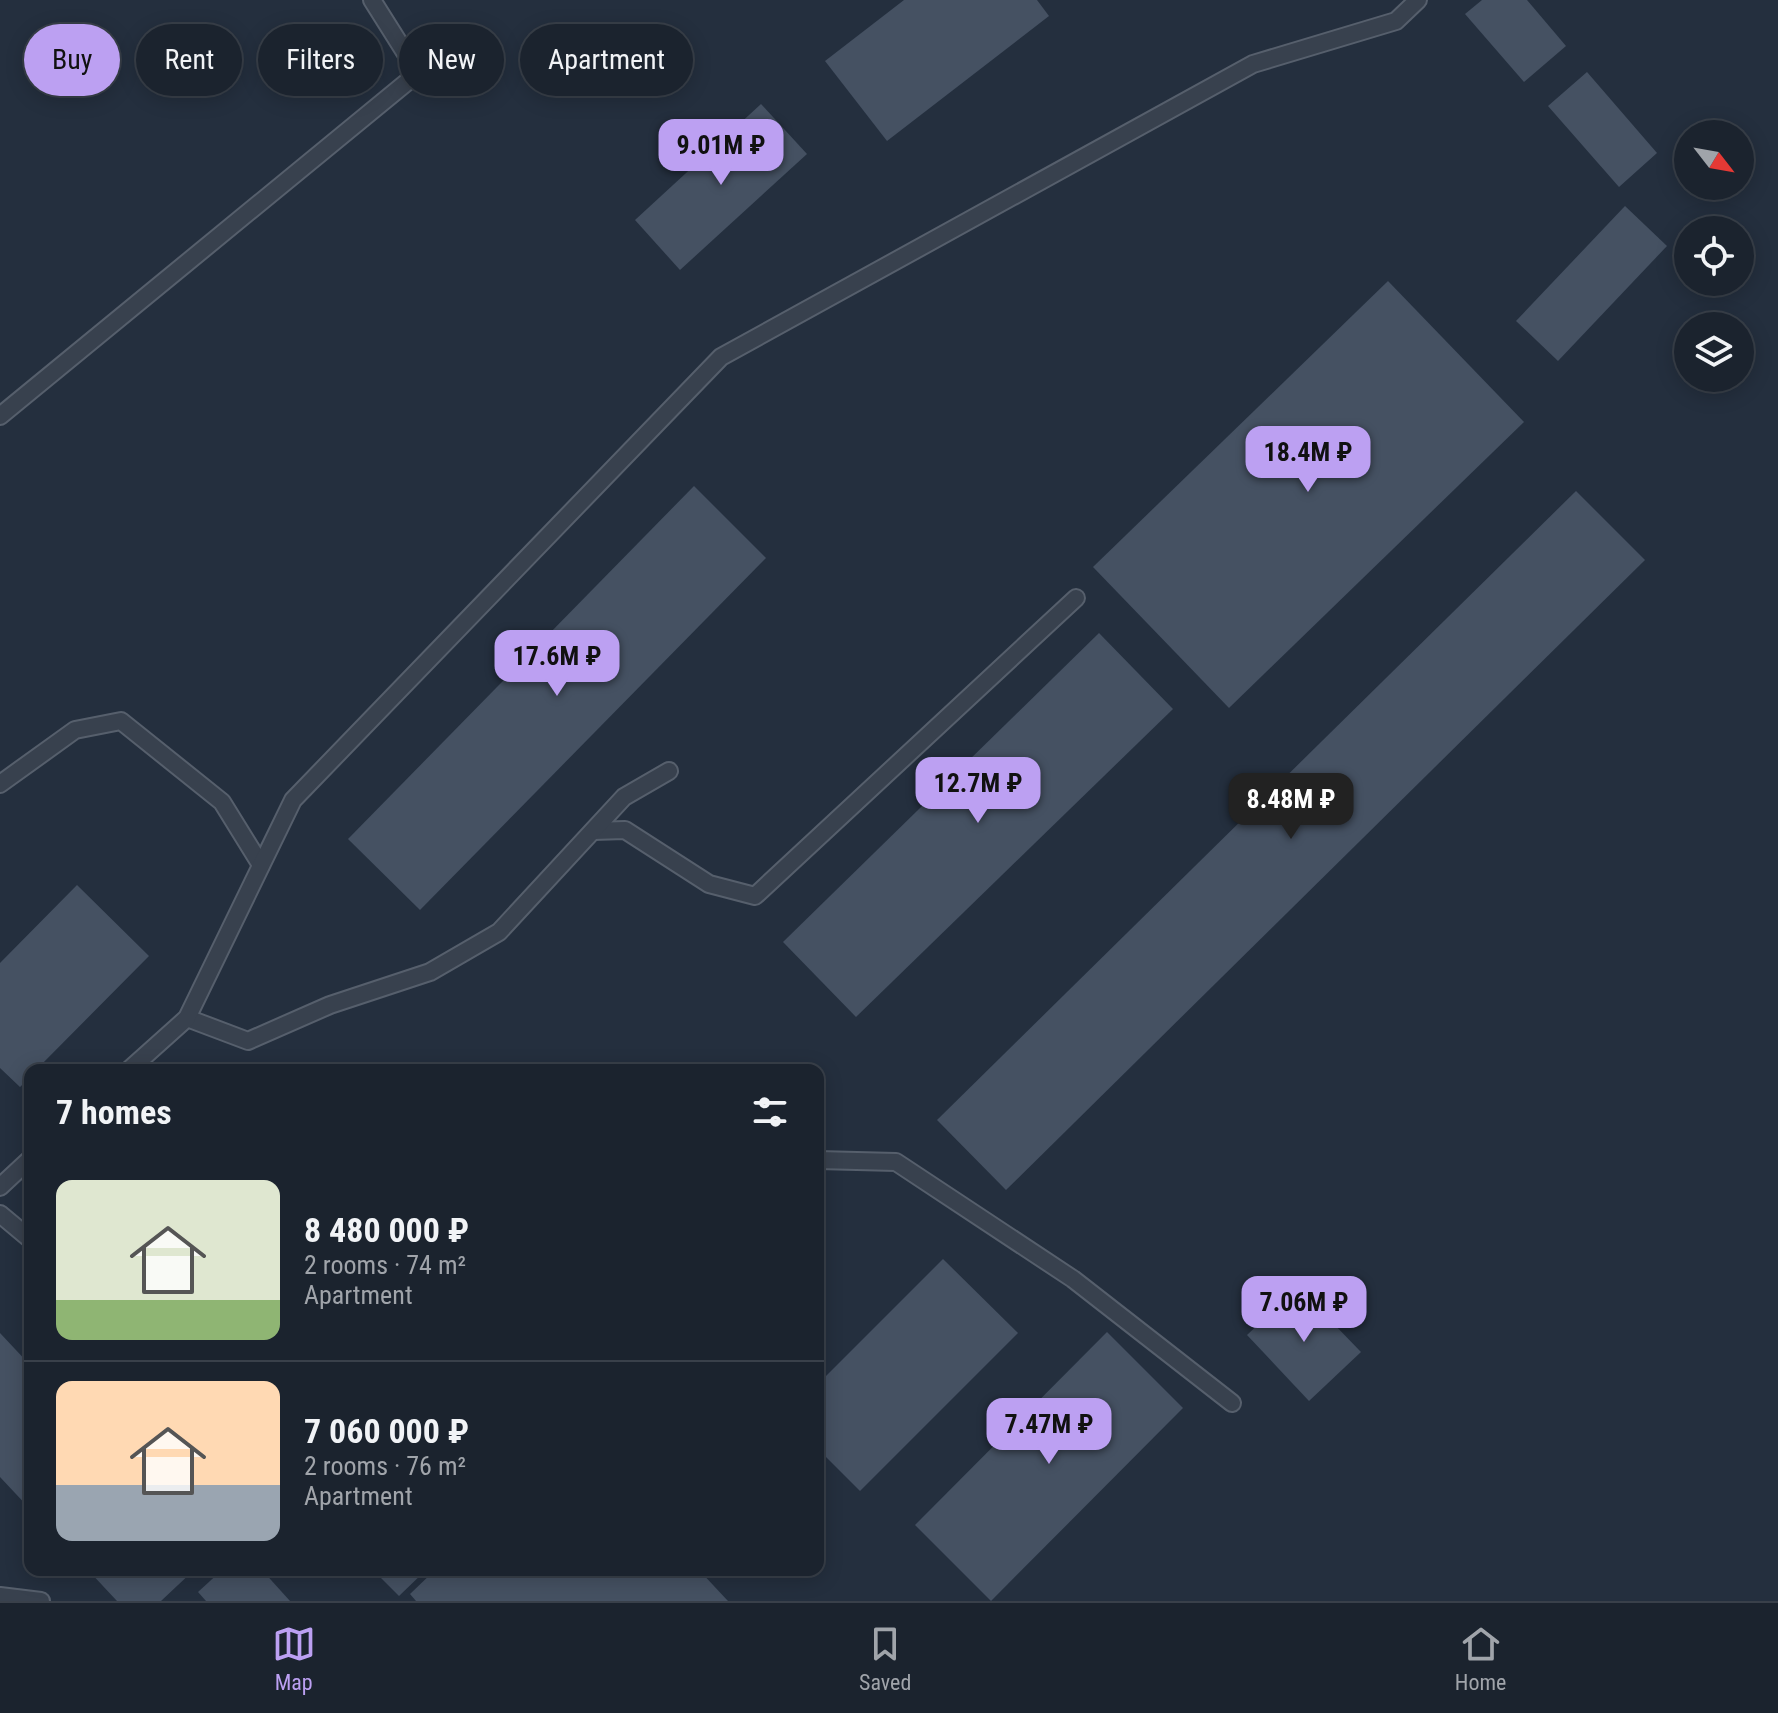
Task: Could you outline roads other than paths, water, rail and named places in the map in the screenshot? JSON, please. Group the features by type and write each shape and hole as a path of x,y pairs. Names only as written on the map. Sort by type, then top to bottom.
{"lane":[{"path":"0,416 418,73 372,0"},
{"path":"136,1064 187,1018 293,800 721,357 1253,64 1396,21 1418,0"},
{"path":"593,831 625,830 709,884 755,896 1076,598"},
{"path":"0,784 75,730 121,721 222,802 261,865"},
{"path":"187,1018 248,1041 330,1005 430,972 499,932 624,797 669,771"},
{"path":"824,1160 896,1162 1073,1279 1232,1403"},
{"path":"0,1187 24,1165"},
{"path":"0,1214 24,1234"},
{"path":"0,1596 41,1601"}]}
